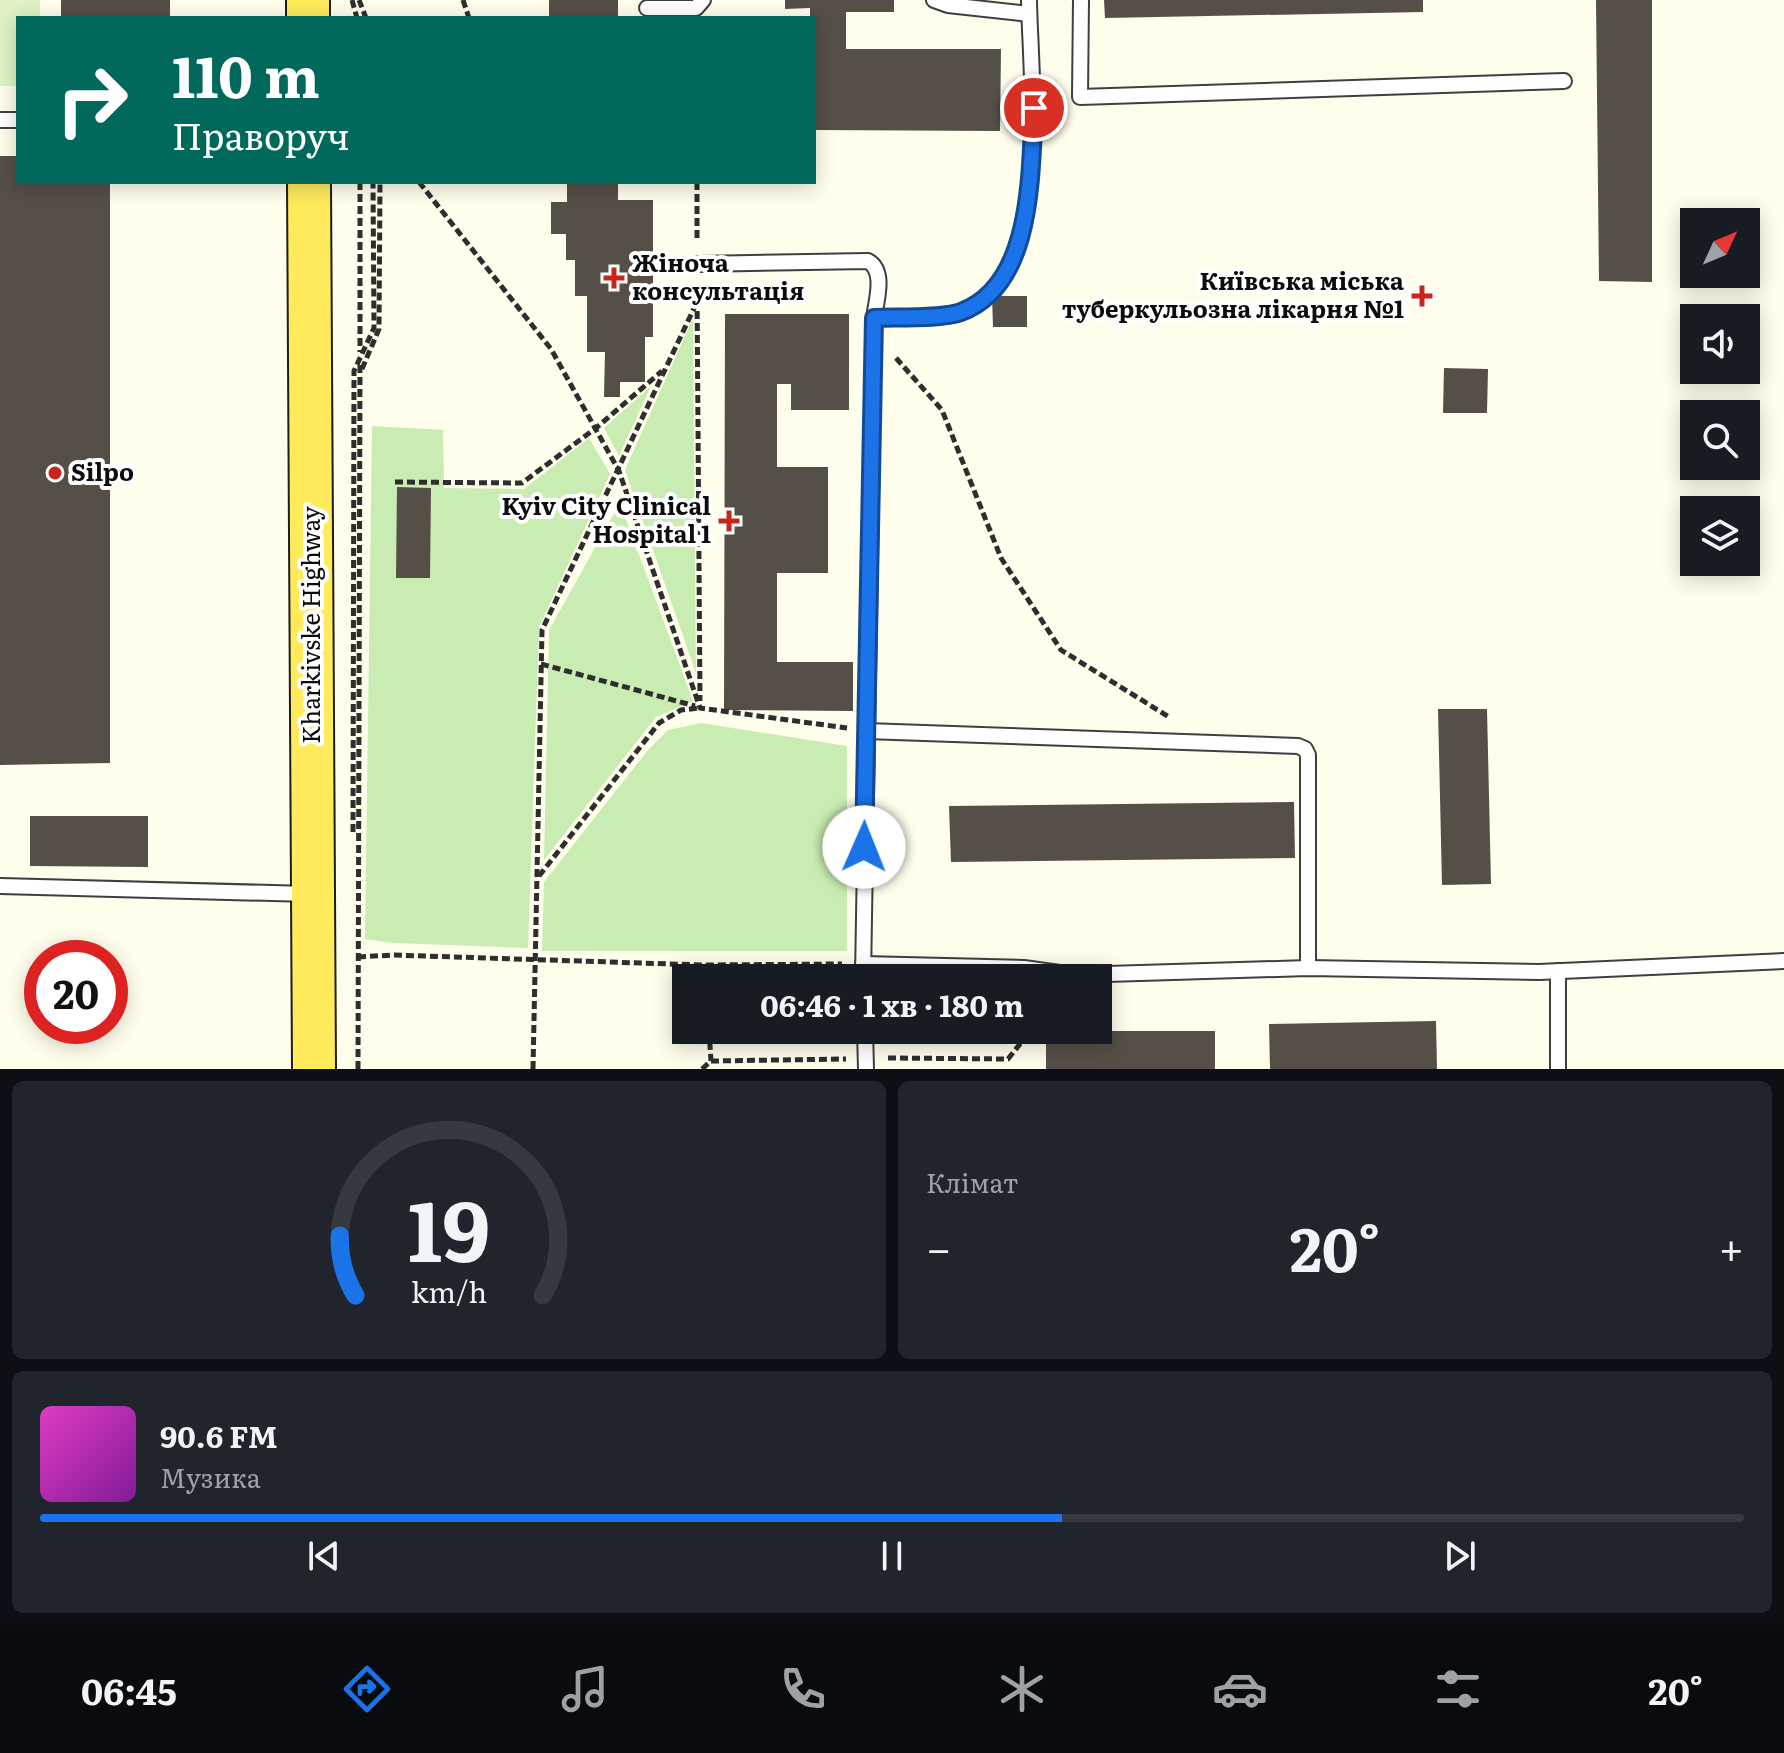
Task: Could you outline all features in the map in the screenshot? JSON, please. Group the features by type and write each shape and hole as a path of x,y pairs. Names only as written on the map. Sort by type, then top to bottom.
{"main road":[{"name":"Kharkivske Highway","path":"309,184 314,1069"}],"lane":[{"path":"647,8 696,8 703,0"},
{"path":"874,326 959,314 981,302 1012,263 1024,218 1034,108 1029,7 948,5 934,0"},
{"path":"1081,0 1080,97 1564,81"},
{"path":"698,264 868,261 875,265 879,273 874,326 863,964"},
{"path":"866,731 1298,746 1305,749 1308,755 1308,968"},
{"path":"0,886 314,894"},
{"path":"1112,974 1308,968 1558,971 1784,961"},
{"path":"1558,971 1558,1069"},
{"path":"865,1044 866,1069"}],"path":[{"path":"358,16 359,0 365,16"},
{"path":"355,1069 360,184"},
{"path":"355,1069 354,371 374,328 373,184"},
{"path":"360,373 379,329 380,184"},
{"path":"421,184 551,349 619,471 700,708"},
{"path":"697,184 700,708"},
{"path":"533,1069 542,630 697,302"},
{"path":"874,326 942,410 1001,558 1061,650 1211,743"},
{"path":"395,482 522,483 596,428 666,368"},
{"path":"541,664 700,708 866,731"},
{"path":"538,877 659,723 681,710 700,708"},
{"path":"358,957 393,955 672,964"},
{"path":"710,1044 711,1061"}],"green space":[{"path":"0,0 40,0 40,16 16,16 16,86 0,86"},
{"path":"693,318 696,673 625,470"},
{"path":"651,386 619,456 604,428"},
{"path":"372,426 443,430 444,488 524,489 589,438 610,474 539,627 528,948 393,943 365,939"},
{"path":"620,503 693,701 656,717 544,860 549,630"},
{"path":"701,723 847,746 847,951 542,951 544,882 648,750 668,730"}],"building":[{"path":"61,0 170,0 170,16 61,16"},
{"path":"549,0 618,0 618,16 549,16"},
{"path":"785,0 894,0 894,12 846,12 846,49 1001,49 1000,131 816,130 816,16 810,16 810,8 785,9"},
{"path":"1104,0 1423,0 1423,12 1105,18"},
{"path":"1596,0 1652,0 1652,282 1599,281"},
{"name":"Silpo","path":"0,156 16,156 16,184 110,184 110,763 0,765"},
{"name":"Жіноча консультація","path":"567,184 618,184 618,200 653,200 653,337 645,337 645,382 620,382 620,397 604,397 605,352 587,352 587,296 575,296 575,260 566,260 566,234 551,234 551,202 567,202"},
{"path":"992,296 1027,296 1027,327 993,327"},
{"path":"725,314 849,314 849,410 791,410 791,384 777,384 777,467 828,467 828,573 777,573 777,662 853,662 853,711 724,710"},
{"path":"1444,368 1488,369 1487,413 1443,413"},
{"path":"397,487 431,488 430,578 396,578"},
{"path":"1438,709 1487,709 1491,884 1442,885"},
{"path":"1294,802 1295,858 951,862 949,806"},
{"path":"30,816 148,816 148,867 30,866"},
{"path":"1436,1021 1437,1069 1270,1069 1269,1024"},
{"path":"1112,1031 1215,1031 1215,1069 1046,1069 1046,1044 1112,1044"}],"place":[{"name":"Жіноча консультація","path":"614,278"},
{"name":"Київська міська туберкульозна лікарня №1","path":"1422,296"},
{"name":"Silpo","path":"55,473"},
{"name":"Kyiv City Clinical Hospital 1","path":"729,521"}],"route":[{"path":"864,847 874,318 959,314 981,302 997,285 1012,263 1021,231 1028,192 1034,108"}]}
